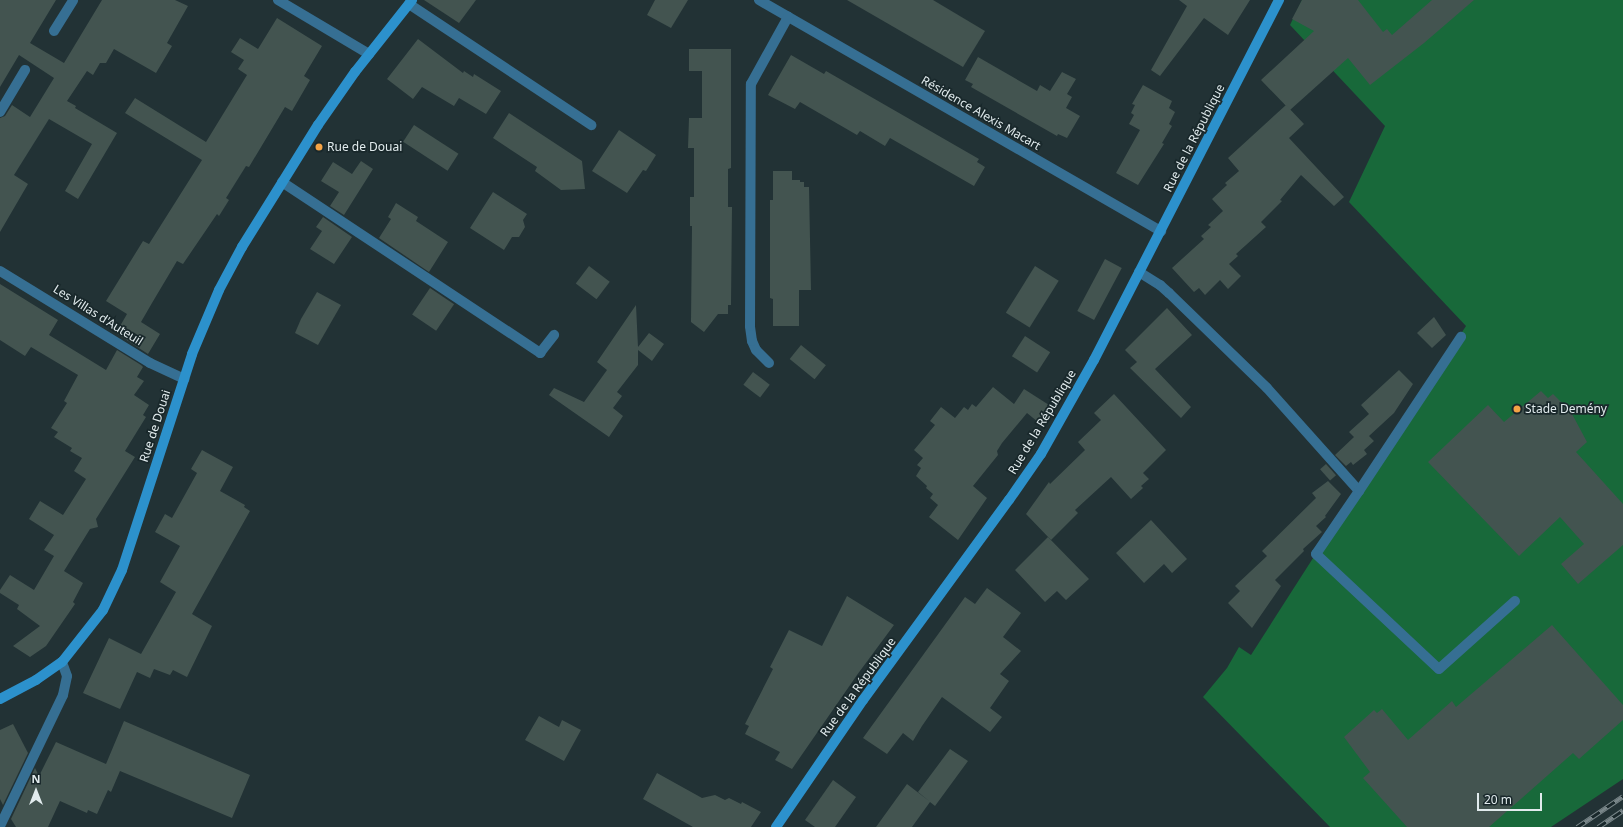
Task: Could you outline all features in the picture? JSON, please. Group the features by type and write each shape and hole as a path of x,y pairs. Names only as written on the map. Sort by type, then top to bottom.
{"main road":[{"name":"Rue de la République","path":"776,827 863,700 1041,454 1094,360 1279,0"},
{"name":"Rue de Douai","path":"0,699 36,680 62,662 103,610 117,583 194,348 219,290 242,247 330,107 369,54 411,2"}],"street":[{"path":"54,31 73,0"},
{"path":"278,0 369,54"},
{"name":"Résidence Alexis Macart","path":"759,0 1161,231"},
{"path":"411,2 591,125"},
{"path":"770,363 756,350 752,341 750,326 751,84 788,17"},
{"path":"0,112 25,70"},
{"path":"282,182 540,353 554,336"},
{"name":"Les Villas d'Auteuil","path":"0,270 150,363 184,379"},
{"path":"1139,272 1160,285 1266,388 1359,491"},
{"path":"1462,337 1316,554 1439,669 1515,601"},
{"path":"0,826 63,694 67,676 62,662"}],"green space":[{"name":"Stade Demény","path":"1302,0 1623,0 1623,779 1551,827 1330,827 1203,697 1227,668 1239,647 1251,655 1356,491 1466,326 1349,202 1385,126 1290,25"}],"building":[{"path":"0,0 56,0 30,43 64,63 102,0 175,0 188,6 167,43 172,46 156,73 114,49 106,63 100,63 93,75 87,71 67,101 76,106 75,108 117,133 78,199 65,191 92,144 49,119 14,175 28,184 0,232 0,118 5,116 12,105 30,117 54,78 19,55 0,87"},
{"path":"424,0 476,0 459,23"},
{"path":"655,0 688,0 671,28 647,15"},
{"path":"847,0 933,0 985,31 963,67"},
{"path":"1179,0 1250,0 1228,35 1204,18 1160,76 1151,70 1187,6"},
{"path":"1302,0 1358,0 1383,32 1387,29 1392,35 1432,0 1474,0 1424,43 1370,85 1348,58 1290,110 1261,80 1314,31 1292,19"},
{"path":"277,18 322,46 304,76 310,80 292,111 285,107 249,167 246,166 226,198 229,200 219,216 217,214 183,264 177,261 152,303 141,322 160,334 148,354 116,333 127,314 106,301 143,241 149,244 202,160 125,113 135,98 206,142 247,75 238,69 244,60 231,52 240,38 258,49"},
{"path":"418,39 463,73 464,71 473,77 474,74 501,91 486,114 459,98 454,106 422,87 413,99 387,79"},
{"path":"689,49 731,49 731,168 728,169 728,207 732,207 731,305 728,305 728,314 718,314 704,332 691,322 692,226 690,226 690,197 694,197 694,148 688,148 689,118 702,118 702,71 689,71"},
{"path":"791,55 824,74 826,71 979,159 977,162 985,167 974,186 890,138 885,146 860,131 857,135 800,102 795,109 768,95"},
{"path":"978,57 1037,91 1040,85 1050,91 1062,72 1076,79 1067,94 1072,97 1066,108 1080,116 1067,138 1058,134 1057,136 971,87 973,84 965,80"},
{"path":"1143,85 1172,101 1169,108 1175,112 1169,124 1172,126 1162,143 1164,144 1138,185 1116,173 1140,130 1129,124 1134,115 1131,113 1135,105 1132,104"},
{"path":"1286,105 1304,124 1289,138 1344,197 1334,206 1301,175 1280,200 1282,201 1261,222 1266,227 1236,254 1238,256 1229,264 1241,276 1228,289 1220,280 1205,295 1199,288 1194,292 1172,268 1204,239 1201,236 1211,227 1208,225 1223,211 1212,199 1227,185 1225,183 1239,171 1228,158"},
{"path":"509,113 582,161 585,189 561,190 535,171 537,167 493,138"},
{"path":"414,125 458,154 448,171 403,142"},
{"path":"619,130 656,155 646,171 643,170 627,193 592,171"},
{"path":"361,161 373,169 344,215 330,206 339,192 321,181 333,162 352,174"},
{"path":"773,171 792,171 792,180 800,180 800,182 804,182 804,187 809,187 811,290 799,290 799,326 773,326 773,299 770,298 770,200 773,200"},
{"path":"493,192 527,214 523,220 525,227 519,237 512,237 504,250 470,228"},
{"path":"396,203 418,217 416,221 448,242 429,272 379,238 391,219 388,217"},
{"path":"323,217 352,237 334,264 310,249 322,231 316,227"},
{"path":"1105,259 1122,268 1094,320 1077,311"},
{"path":"589,266 610,282 597,299 576,284"},
{"path":"1035,266 1059,281 1030,327 1006,313"},
{"path":"0,284 58,320 49,335 106,370 117,350 141,365 143,367 137,377 144,381 134,395 149,405 143,415 146,417 125,451 135,457 96,519 98,527 90,529 64,571 83,583 73,602 75,604 46,646 30,657 13,646 40,626 17,609 19,605 0,593 0,590 10,575 34,590 54,556 44,550 54,535 29,519 40,501 63,515 86,479 74,471 82,458 70,451 72,448 54,437 58,432 51,428 67,403 64,401 78,375 31,347 25,356 0,340"},
{"path":"430,288 454,304 436,331 412,315"},
{"path":"317,292 341,305 318,345 295,333 301,319"},
{"path":"636,305 638,347 649,333 664,344 652,361 638,350 638,365 617,392 622,396 613,408 623,416 609,437 549,395 554,388 584,402 607,370 597,362"},
{"path":"1167,308 1192,335 1155,369 1191,407 1181,418 1130,368 1137,362 1125,350"},
{"path":"1434,317 1446,335 1432,348 1417,333"},
{"path":"1025,336 1050,352 1037,372 1012,356"},
{"path":"801,345 826,365 815,379 790,359"},
{"path":"1399,370 1413,384 1394,413 1369,436 1374,441 1364,450 1367,454 1353,465 1351,462 1346,466 1335,455 1354,437 1349,432 1369,414 1361,405"},
{"path":"753,372 770,385 760,397 743,385"},
{"path":"993,387 1014,404 1024,389 1049,405 1038,422 1027,413 1002,443 997,451 998,455 973,486 987,498 958,540 929,517 938,505 930,498 933,494 926,488 927,486 916,476 921,468 917,465 923,458 914,450 935,425 930,421 941,407 955,418 964,407 968,410 972,404 976,407"},
{"path":"1541,391 1548,398 1553,394 1571,412 1587,442 1576,452 1623,504 1623,545 1578,584 1561,564 1584,544 1560,517 1519,556 1428,462 1488,405 1504,422"},
{"path":"1114,394 1166,450 1143,473 1149,479 1141,486 1143,488 1131,499 1111,477 1075,510 1078,513 1051,540 1026,514 1049,482 1050,484 1085,450 1078,442 1101,420 1094,413"},
{"path":"202,450 233,467 220,491 245,505 244,507 250,511 192,614 212,626 187,677 173,670 170,675 154,669 150,678 137,672 120,709 83,693 109,638 141,654 176,592 160,582 180,546 155,532 165,514 172,518 197,473 191,469"},
{"path":"1326,464 1336,475 1330,481 1320,469"},
{"path":"1328,481 1341,494 1325,516 1326,517 1316,526 1322,532 1303,549 1304,551 1275,580 1281,586 1252,628 1228,603 1240,591 1235,586 1267,556 1262,551 1316,498 1312,493"},
{"path":"1151,520 1187,559 1172,573 1164,564 1144,583 1116,553"},
{"path":"1048,537 1089,579 1066,600 1057,591 1045,602 1015,570"},
{"path":"987,588 1021,613 1003,637 1021,651 1000,674 1009,681 990,708 1002,717 990,732 942,697 913,741 903,733 887,754 863,738 965,597 975,604"},
{"path":"847,596 894,625 857,675 792,769 775,760 780,752 745,734 749,726 745,724 773,669 770,667 789,630 822,646"},
{"path":"1552,625 1623,705 1623,720 1579,759 1573,753 1489,827 1407,827 1363,778 1370,772 1344,737 1374,710 1377,713 1382,709 1408,740 1452,701 1456,707"},
{"path":"539,716 559,727 562,720 581,730 564,761 525,740"},
{"path":"124,721 250,775 232,818 120,771 111,792 108,790 97,814 88,810 87,813 60,801 48,827 16,827 11,819 35,768 39,776 56,742 106,764"},
{"path":"13,724 28,753 3,805 0,799 0,730"},
{"path":"950,749 968,761 935,806 930,802 912,827 876,827 907,784 929,801 918,792"},
{"path":"657,773 702,798 715,795 725,800 729,798 741,804 742,802 761,812 751,827 693,827 643,799"},
{"path":"833,780 856,797 835,827 815,827 805,820"}],"railway":[{"path":"1577,827 1623,796"},
{"path":"1598,827 1623,810"}],"place":[{"name":"Rue de Douai","path":"319,147"},
{"name":"Stade Demény","path":"1517,409"}]}
